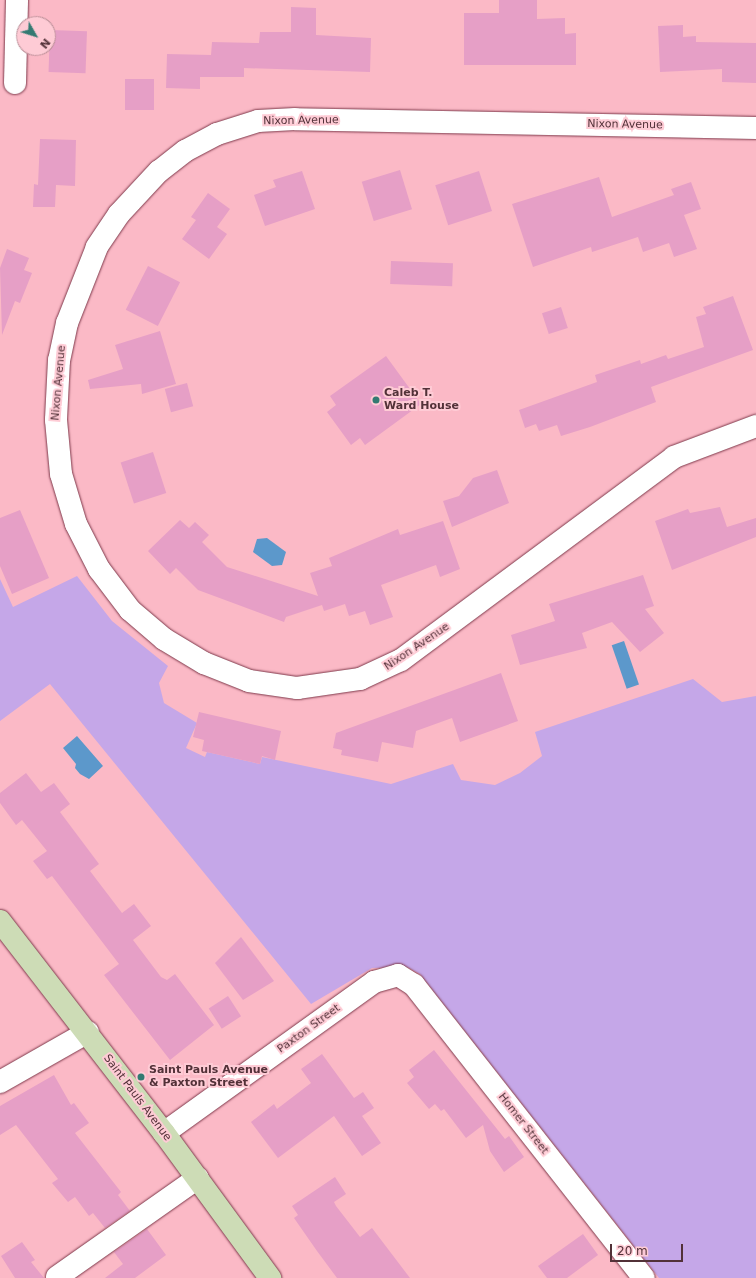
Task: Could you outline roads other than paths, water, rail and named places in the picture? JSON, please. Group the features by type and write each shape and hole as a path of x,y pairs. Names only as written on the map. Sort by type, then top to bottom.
{"main road":[{"name":"Saint Pauls Avenue","path":"0,921 88,1032 198,1178 270,1278"}],"street":[{"path":"15,83 17,0"},
{"name":"Nixon Avenue","path":"756,128 295,119 258,122 217,134 185,151 158,171 119,214 97,247 67,322 56,406 58,458 70,508 91,555 118,596 152,630 204,663 249,681 297,688 360,679 401,660 674,457 756,426"},
{"name":"Paxton Street","path":"164,1133 374,982 398,975"},
{"name":"Homer Street","path":"398,975 414,985 644,1278"},
{"path":"0,1082 88,1032"},
{"path":"57,1277 198,1178"}],"water":[{"path":"267,538 286,552 282,565 272,566 253,552 257,539"},
{"path":"624,641 639,684 627,689 612,645"},
{"path":"77,736 103,766 89,779 80,774 75,768 76,764 63,748"}],"place":[{"name":"Caleb T. Ward House","path":"376,400"},
{"name":"Saint Pauls Avenue & Paxton Street","path":"141,1077"}]}
